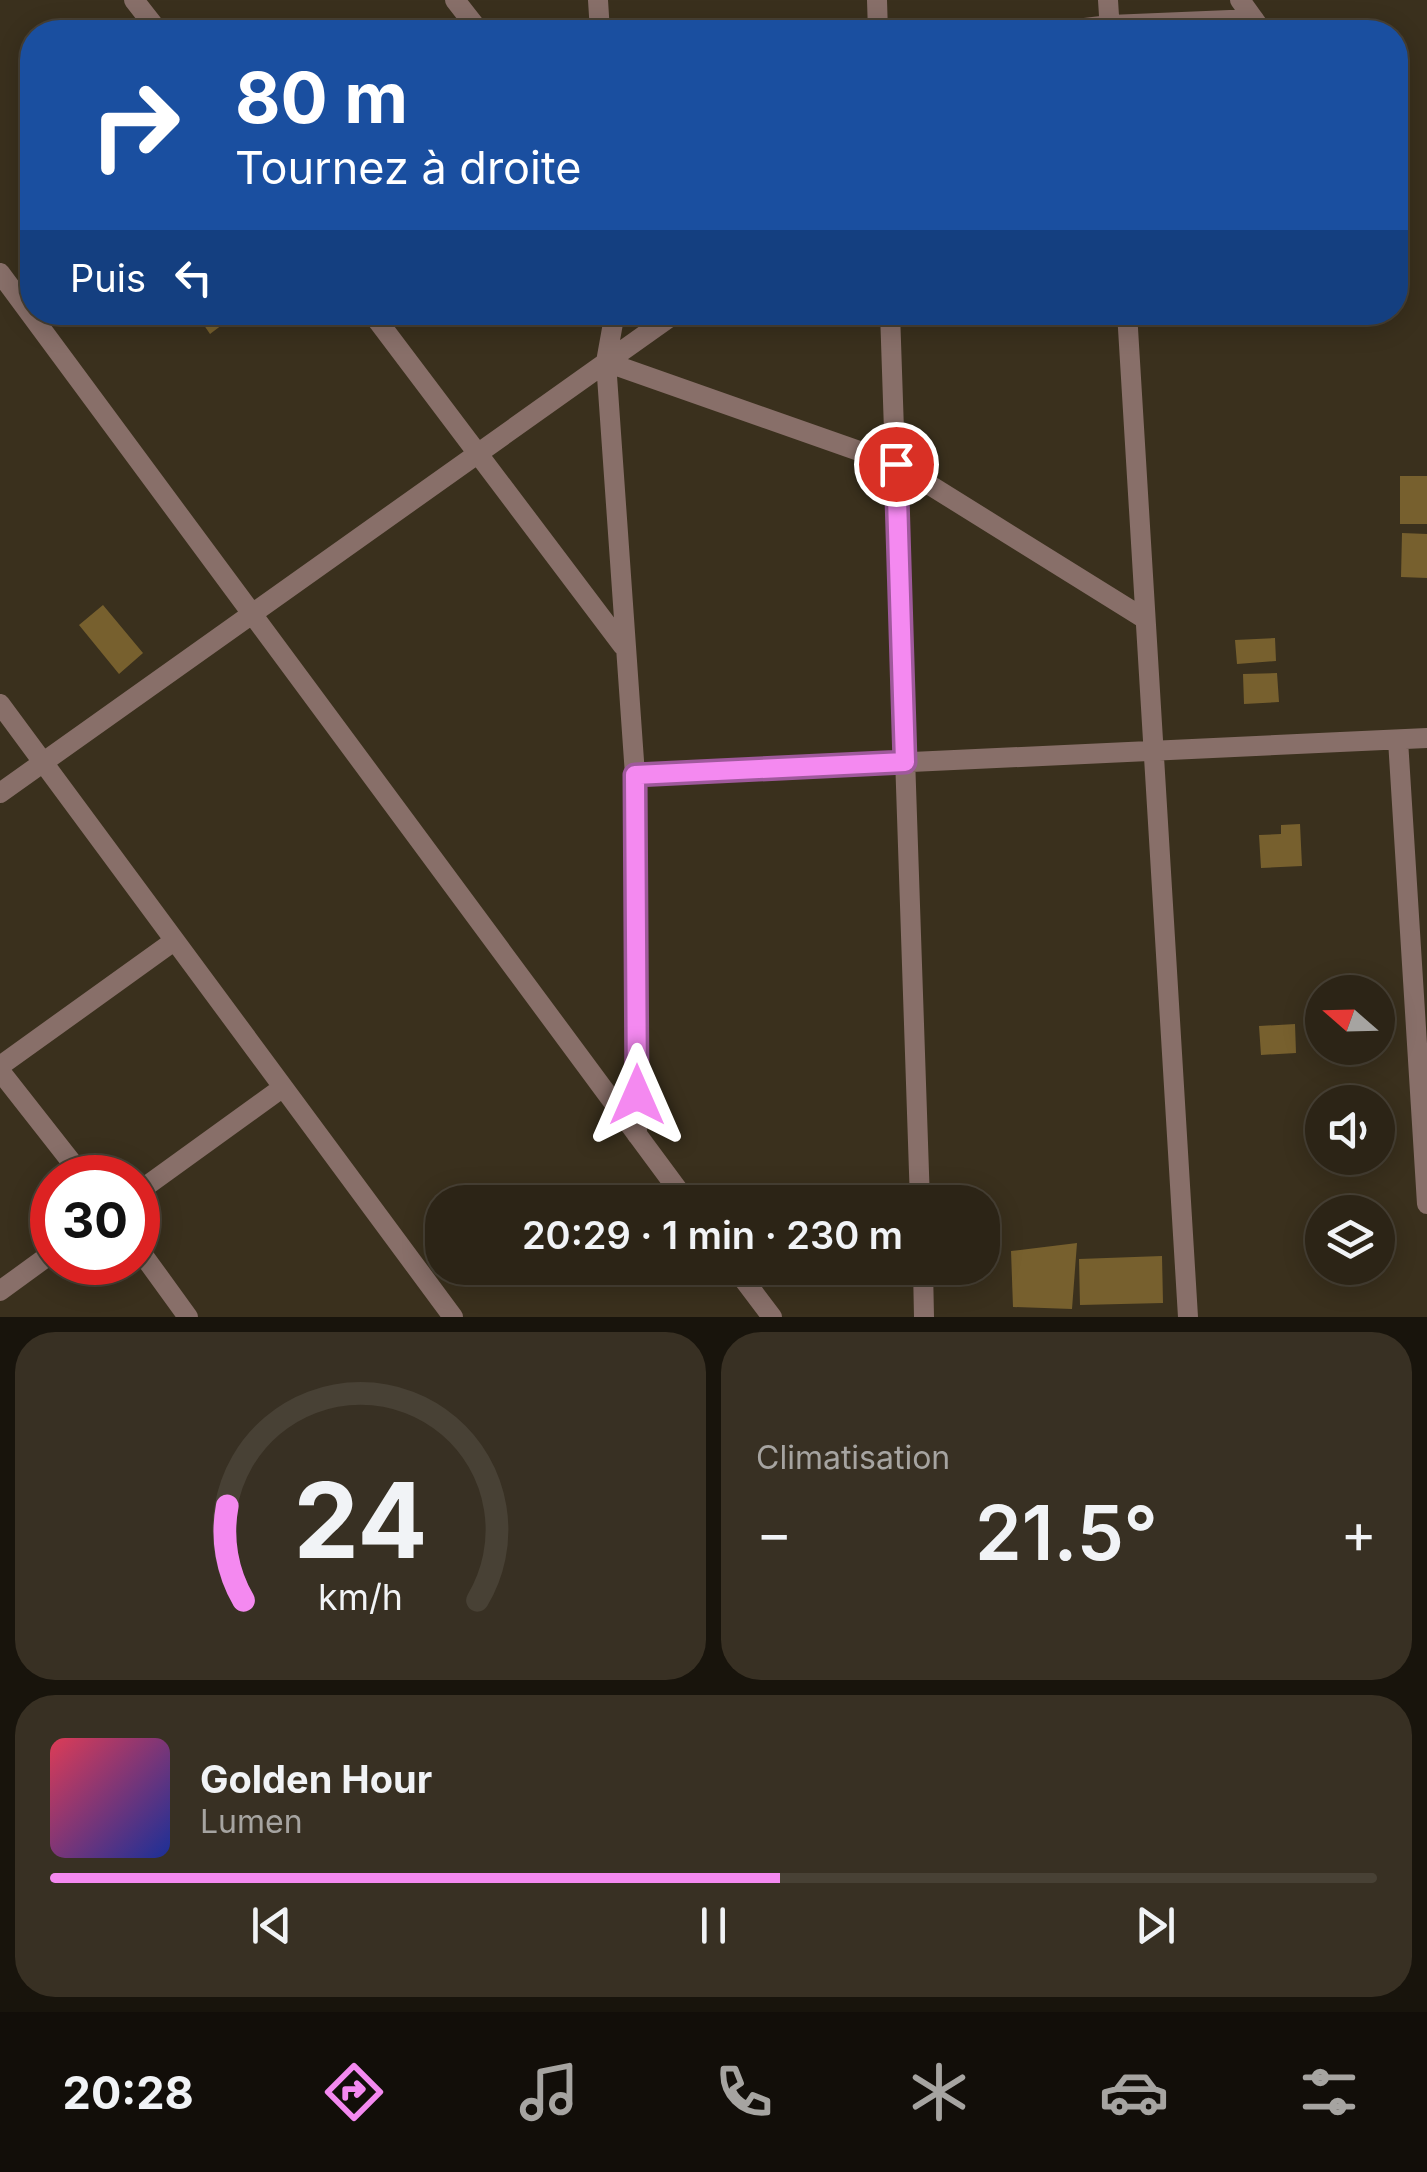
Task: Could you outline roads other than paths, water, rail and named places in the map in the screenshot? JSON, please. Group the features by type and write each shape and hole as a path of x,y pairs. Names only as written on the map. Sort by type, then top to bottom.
{"street":[{"path":"454,0 470,20"},
{"path":"0,273 20,300"},
{"path":"39,325 674,1185"},
{"path":"381,325 624,647"},
{"path":"612,325 606,362 635,775 637,1135"},
{"path":"0,793 659,325"},
{"path":"891,325 919,1185"},
{"path":"1128,325 1188,1317"},
{"path":"606,362 896,464 1144,619"},
{"path":"0,704 452,1317"},
{"path":"635,775 1427,738"},
{"path":"1398,740 1427,1204"},
{"path":"66,1155 0,1068 174,940"},
{"path":"160,1176 282,1088"},
{"path":"0,1290 30,1269"},
{"path":"160,1278 188,1317"},
{"path":"748,1285 772,1317"},
{"path":"923,1285 924,1317"}]}
